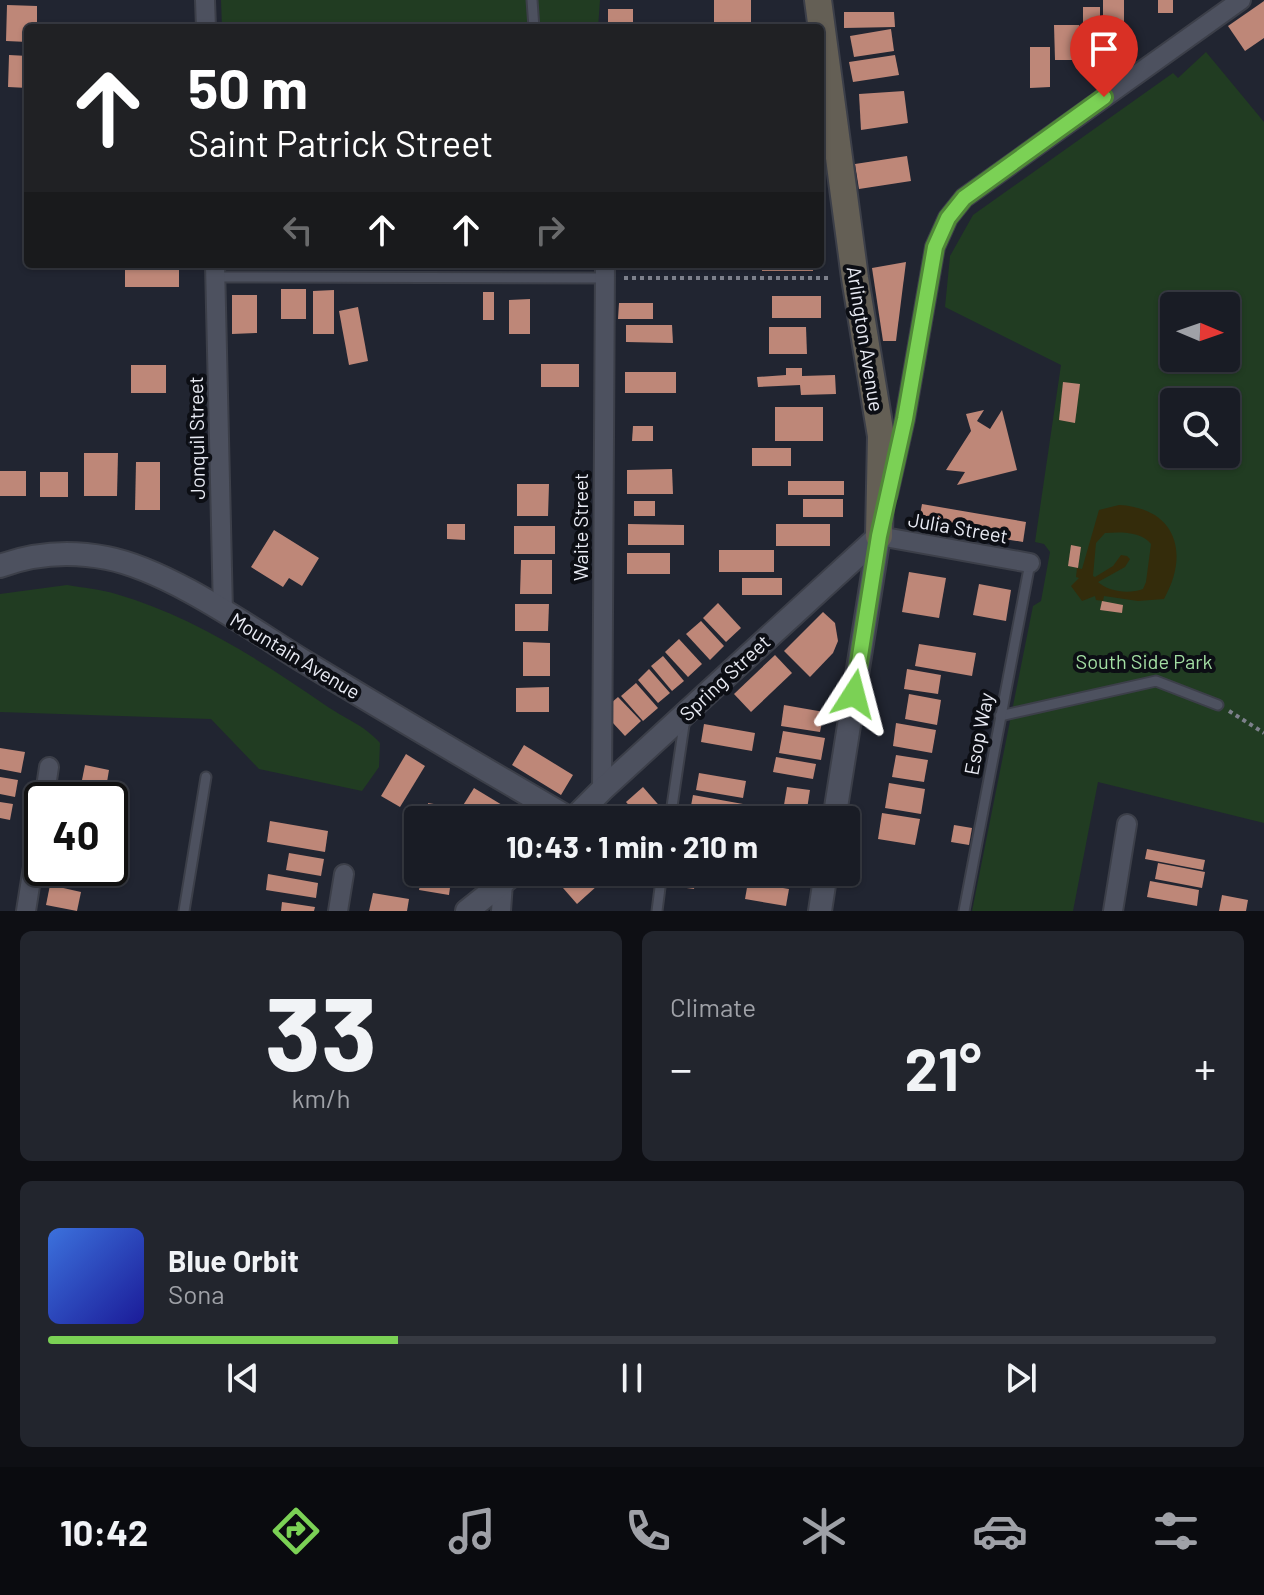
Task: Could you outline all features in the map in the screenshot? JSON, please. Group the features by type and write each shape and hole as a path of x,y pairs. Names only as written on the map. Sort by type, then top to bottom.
{"main road":[{"name":"Arlington Avenue","path":"818,0 821,24"},
{"name":"Arlington Avenue","path":"824,45 855,278 881,436 879,536"}],"street":[{"path":"205,0 206,24"},
{"path":"879,536 905,419 935,247 948,218 964,198 1241,0"},
{"name":"Jonquil Street","path":"215,271 223,612"},
{"name":"Waite Street","path":"602,790 605,271"},
{"name":"Julia Street","path":"879,536 1030,563"},
{"name":"Spring Street","path":"586,806 879,536"},
{"name":"Arlington Avenue","path":"836,806 879,536"},
{"name":"Mountain Avenue","path":"0,566 17,559 61,553 108,558 149,571 549,806"},
{"path":"47,782 49,767"},
{"path":"1113,911 1127,824"},
{"path":"338,911 344,874"},
{"path":"26,911 30,886"},
{"path":"467,911 500,886"},
{"path":"501,911 508,886"},
{"path":"820,911 824,886"}],"lane":[{"path":"532,0 534,24"},
{"path":"215,271 605,271"},
{"name":"Esop Way","path":"964,911 1030,563"},
{"path":"1000,716 1156,681 1218,705"},
{"path":"672,806 686,714"},
{"path":"184,911 206,777"},
{"path":"657,911 660,886"}],"path":[{"path":"605,271 855,278"},
{"path":"1218,705 1264,733"}],"green space":[{"path":"221,0 600,0 598,24 222,24"},
{"name":"South Side Park","path":"1206,52 1264,122 1264,823 1098,782 1073,911 972,911 1033,606 1041,601 1050,552 1044,544 1035,542 1061,365 945,307 950,256 973,215 1173,73 1178,78"},
{"path":"67,585 110,592 144,603 225,641 367,731 380,743 379,767 362,791 259,769 211,719 0,712 0,594"}],"sand":[{"path":"1119,505 1138,508 1154,514 1165,524 1173,536 1176,565 1164,599 1138,601 1104,596 1103,601 1096,600 1095,596 1082,601 1071,586 1079,578 1076,577 1077,568 1082,569 1099,510","holes":["1105,533 1136,535 1151,544 1143,589 1119,591 1098,582 1125,567 1130,559 1127,556 1121,555 1113,566 1093,576 1096,543"]}],"building":[{"path":"714,0 751,0 751,24 714,24"},
{"path":"1103,0 1124,0 1124,24 1103,25"},
{"path":"1158,0 1173,0 1173,13 1158,13"},
{"path":"1264,1 1264,38 1245,51 1228,26"},
{"path":"7,5 37,6 37,24 24,24 24,42 6,41"},
{"path":"1083,7 1100,7 1100,43 1083,43"},
{"path":"608,9 633,9 633,24 608,24"},
{"path":"844,12 894,12 895,27 844,28"},
{"path":"1054,25 1079,25 1079,60 1055,60"},
{"path":"891,29 894,51 854,57 850,36"},
{"path":"1030,47 1050,47 1050,87 1030,88"},
{"path":"9,55 24,56 24,88 8,87"},
{"path":"895,55 899,75 853,82 849,62"},
{"path":"904,91 908,123 861,130 859,94"},
{"path":"907,156 911,181 859,189 855,164"},
{"path":"906,262 896,341 883,341 872,268"},
{"path":"125,268 179,268 179,287 125,287"},
{"path":"762,268 813,268 813,271 762,271"},
{"path":"281,289 306,289 306,319 281,319"},
{"path":"334,290 334,334 313,334 313,291"},
{"path":"483,292 494,292 494,320 483,320"},
{"path":"232,295 257,295 257,333 232,334"},
{"path":"772,296 821,296 821,318 772,318"},
{"path":"530,299 530,334 509,334 509,300"},
{"path":"619,303 653,303 653,319 618,319"},
{"path":"358,307 368,361 349,365 339,311"},
{"path":"626,325 672,325 673,343 626,342"},
{"path":"769,327 806,327 807,354 769,354"},
{"path":"541,364 579,364 579,387 541,387"},
{"path":"131,365 166,365 166,393 131,393"},
{"path":"786,368 802,368 802,376 835,375 836,394 801,395 800,385 758,387 757,377 786,375"},
{"path":"625,372 676,372 676,393 625,393"},
{"path":"1063,382 1080,384 1075,423 1059,420"},
{"path":"775,407 823,407 823,441 775,441"},
{"path":"984,410 977,421 990,429 1002,410 1017,470 957,485 965,472 946,470 971,431 966,414"},
{"path":"633,426 653,426 653,441 632,441"},
{"path":"752,448 791,448 791,466 752,466"},
{"path":"84,453 118,453 117,496 84,496"},
{"path":"136,462 160,462 160,510 135,510"},
{"path":"672,469 673,494 627,494 627,470"},
{"path":"0,471 26,471 26,496 0,496"},
{"path":"40,472 68,472 68,497 40,497"},
{"path":"788,481 844,481 844,495 788,495"},
{"path":"517,484 549,484 548,516 517,516"},
{"path":"803,499 843,499 843,517 803,517"},
{"path":"634,501 655,501 655,516 634,516"},
{"path":"922,504 1026,522 1023,542 918,525"},
{"path":"447,524 465,524 465,540 447,539"},
{"path":"628,524 684,525 684,545 628,545"},
{"path":"776,524 830,524 830,546 776,546"},
{"path":"514,526 555,526 555,554 514,554"},
{"path":"274,530 319,558 302,586 289,578 283,587 251,567"},
{"path":"1071,545 1081,547 1078,568 1068,566"},
{"path":"719,550 774,550 774,572 719,572"},
{"path":"627,553 670,553 670,574 627,574"},
{"path":"521,560 552,560 552,594 520,594"},
{"path":"909,572 946,578 939,618 902,612"},
{"path":"742,578 782,578 782,595 742,595"},
{"path":"979,584 1011,590 1006,621 973,615"},
{"path":"1102,601 1123,605 1122,613 1100,610"},
{"path":"718,603 741,628 726,642 703,618"},
{"path":"515,604 549,604 548,631 515,631"},
{"path":"823,612 835,623 838,641 833,653 810,677 784,651"},
{"path":"701,621 724,646 710,660 686,634"},
{"path":"679,639 702,664 688,677 665,652"},
{"path":"523,642 550,643 550,676 523,676"},
{"path":"919,644 976,653 972,676 915,666"},
{"path":"775,655 792,673 751,712 734,694"},
{"path":"663,656 684,681 672,691 651,666"},
{"path":"649,669 670,693 658,703 638,680"},
{"path":"907,669 941,675 938,694 904,689"},
{"path":"636,683 658,708 643,721 621,696"},
{"path":"549,687 549,712 516,712 516,688"},
{"path":"909,694 941,700 937,725 905,719"},
{"path":"618,697 641,721 625,736 612,722 610,704"},
{"path":"784,705 824,712 820,732 781,726"},
{"path":"896,723 936,730 932,753 893,746"},
{"path":"704,724 755,733 752,751 701,742"},
{"path":"783,731 825,738 821,760 779,753"},
{"path":"524,745 573,775 561,795 512,765"},
{"path":"0,748 25,752 21,773 0,769"},
{"path":"406,754 425,766 400,807 381,796"},
{"path":"896,755 928,760 924,782 892,777"},
{"path":"776,757 816,764 813,779 773,772"},
{"path":"85,765 109,770 107,782 82,782"},
{"path":"699,773 746,781 743,798 696,790"},
{"path":"0,777 18,780 15,797 0,794"},
{"path":"889,783 925,789 921,814 885,808"},
{"path":"643,787 660,806 630,806 626,802"},
{"path":"787,787 810,790 807,806 784,805"},
{"path":"474,788 504,806 463,806"},
{"path":"693,795 743,804 743,806 691,806"},
{"path":"0,802 13,804 10,820 0,818"},
{"path":"882,813 920,819 915,845 878,839"},
{"path":"270,821 328,831 325,852 267,842"},
{"path":"954,825 972,828 969,845 951,842"},
{"path":"1147,849 1205,860 1203,870 1145,859"},
{"path":"289,853 324,859 321,876 286,870"},
{"path":"1158,863 1205,872 1202,888 1155,879"},
{"path":"268,874 318,883 316,898 266,890"},
{"path":"1150,881 1199,890 1197,906 1147,897"},
{"path":"50,886 81,892 77,911 46,905"},
{"path":"420,886 450,886 449,895 419,890"},
{"path":"561,886 597,886 577,904"},
{"path":"747,886 789,889 786,906 745,899"},
{"path":"373,893 409,899 407,911 369,911"},
{"path":"1222,895 1248,900 1246,911 1219,911"},
{"path":"282,902 315,907 314,911 281,911"}],"route":[{"path":"854,694 879,536 905,419 935,247 948,218 964,198 1104,97"}]}
